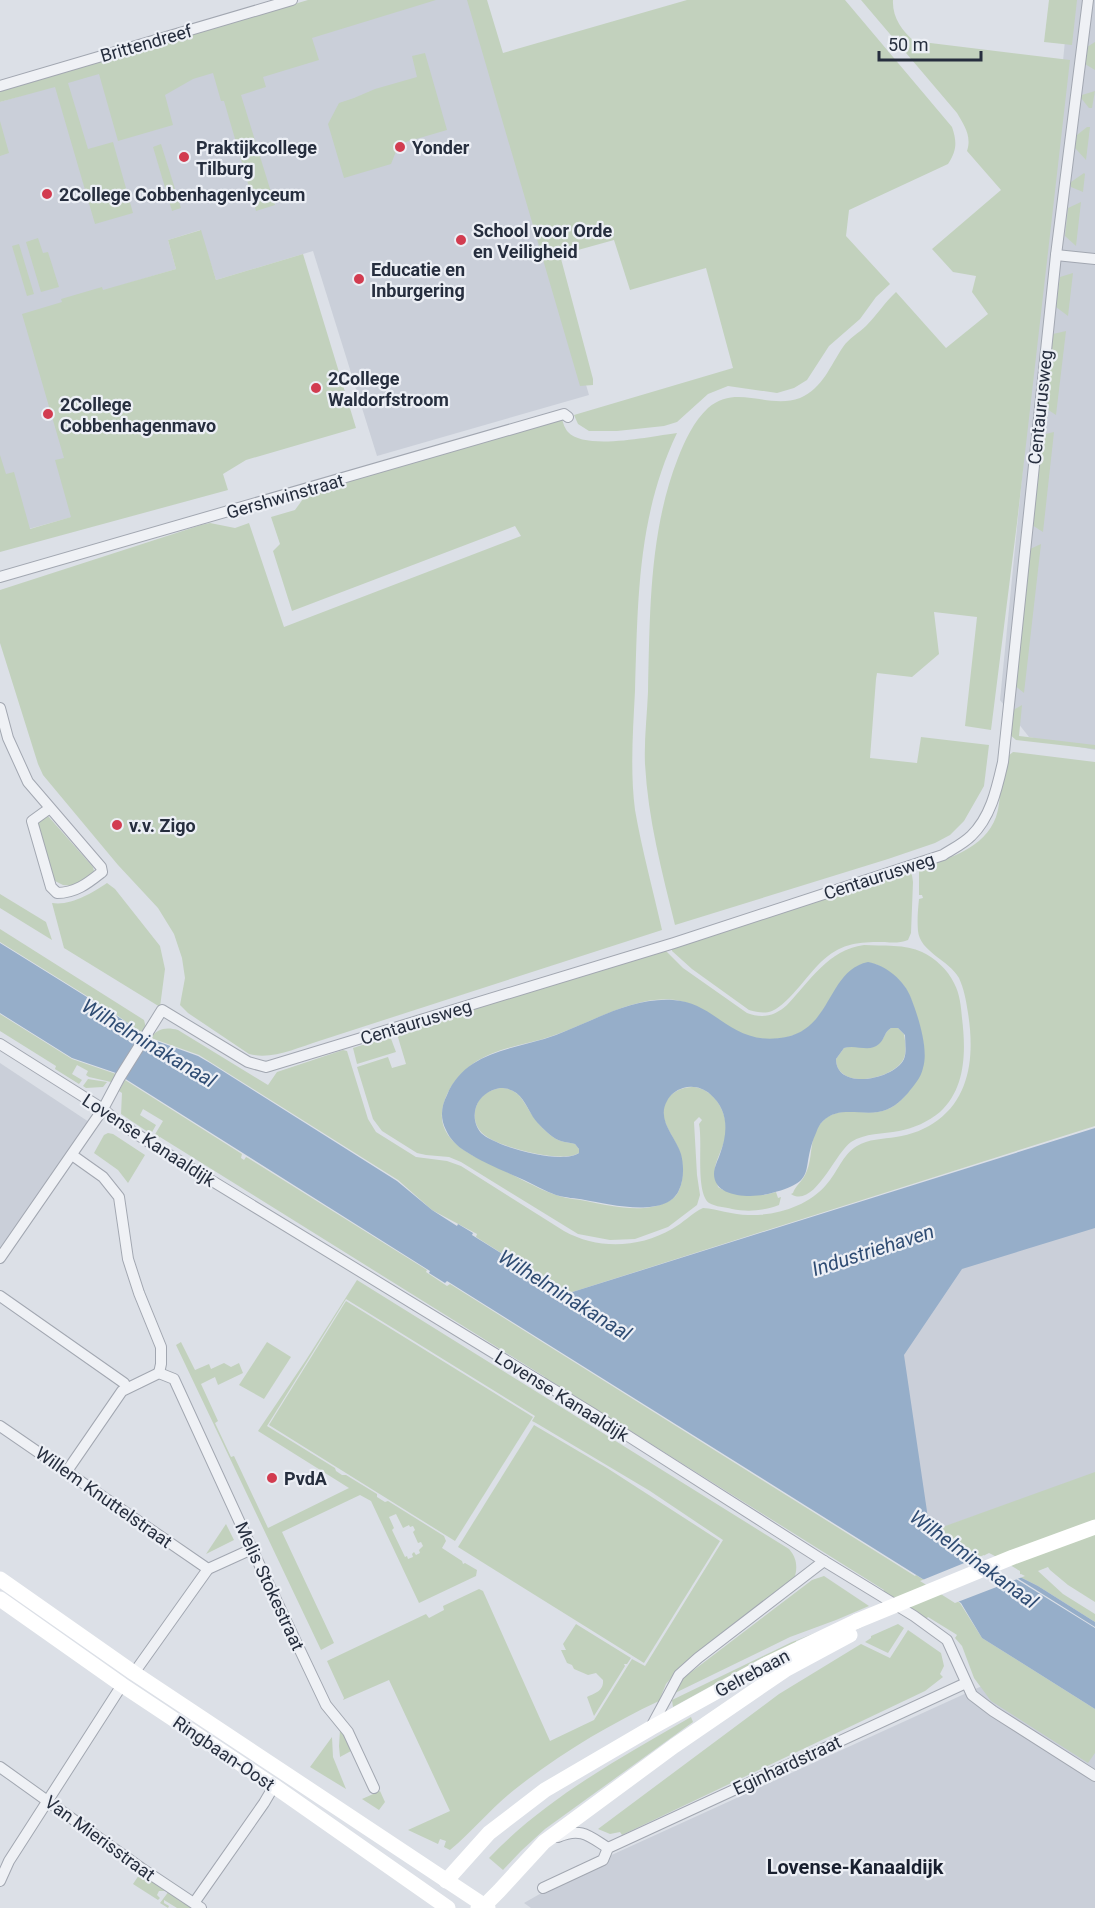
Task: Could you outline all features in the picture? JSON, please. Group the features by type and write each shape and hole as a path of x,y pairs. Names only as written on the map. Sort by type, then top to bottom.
{"street":[{"name":"Brittendreef","path":"0,86 292,0"},
{"name":"Centaurusweg","path":"0,1258 103,1109 162,1010 248,1062 266,1068 674,943 943,855 970,838 982,823 995,794 1003,762 1056,255 1089,0"},
{"path":"1056,255 1095,260"},
{"name":"Gershwinstraat","path":"0,577 564,414 568,417"},
{"path":"0,708 8,738 28,782 102,869 102,872 94,878 69,893 57,894 51,886 32,821 50,808"},
{"name":"Lovense Kanaaldijk","path":"0,1044 103,1109 118,1122 155,1146 582,1407 902,1608 947,1640 972,1695 993,1711 1095,1776"},
{"path":"67,1471 122,1391 126,1387 159,1373 161,1364 161,1347 138,1293 128,1259 119,1197 103,1177 72,1155"},
{"path":"0,1296 124,1383 126,1387"},
{"name":"Melis Stokestraat","path":"159,1373 174,1379 326,1705 348,1732 374,1788"},
{"name":"Willem Knuttelstraat","path":"0,1426 208,1569"},
{"name":"Gelrebaan","path":"446,1881 489,1833 545,1790 765,1665 1013,1557 1095,1527"},
{"name":"Gelrebaan","path":"484,1907 544,1842 674,1746 785,1670 861,1624 1095,1535"},
{"path":"134,1673 208,1569 252,1550"},
{"path":"651,1728 679,1675 824,1561"},
{"name":"Ringbaan-Oost","path":"0,1579 134,1673 484,1907"},
{"name":"Ringbaan-Oost","path":"0,1599 122,1685 274,1786 447,1908"},
{"name":"Eginhardstraat","path":"543,1888 603,1860 608,1848 966,1683"},
{"path":"0,1881 9,1861 122,1685"},
{"name":"Van Mierisstraat","path":"0,1767 48,1800 69,1818 197,1906"},
{"path":"197,1906 274,1786"},
{"path":"544,1842 570,1832 584,1833 608,1848"},
{"name":"Ringbaan-Oost","path":"446,1881 447,1908"}],"shaded area":[{"path":"388,0 475,0 589,395 377,456 313,251 216,280 200,230 168,240 176,269 119,286 122,503 0,537 0,102 248,28"},
{"path":"1069,0 1095,0 1095,750 1029,737 1000,700"},
{"path":"0,1063 89,1122 0,1249"},
{"path":"1095,1215 1095,1473 941,1528 927,1521 888,1339 955,1256"},
{"path":"1017,1670 1095,1717 1095,1908 531,1908 524,1903 594,1863"}],"green space":[{"path":"308,0 436,0 312,38 319,60 263,77 266,87 241,95 275,205 256,211 224,101 221,101 213,73 193,79 165,95 173,125 118,141 99,74 68,83 88,149 113,142 133,213 95,224 55,87 0,102 0,91"},
{"path":"467,0 487,0 503,53 687,0 845,0 952,127 955,150 948,164 849,210 846,236 890,284 876,297 860,319 829,346 807,380 794,388 777,393 728,386 708,394 677,422 664,426 617,431 589,431 578,424 574,415 733,368 706,268 630,290 614,240 560,255 593,379 593,385 580,386"},
{"path":"861,0 893,0 894,12 899,23 914,41 1070,60 991,730 965,726 977,617 934,612 939,654 912,677 877,673 876,679 870,758 917,763 921,737 989,745 984,786 964,821 950,835 935,843 675,925 652,825 645,746 656,544 668,486 687,438 703,413 719,401 741,397 788,401 808,394 825,376 845,344 866,326 896,292 946,348 988,314 972,292 976,276 953,272 932,249 1001,190 967,151 968,136 957,113"},
{"path":"1049,0 1077,0 1072,45 1044,42"},
{"path":"1095,42 1095,70 1085,64 1087,47"},
{"path":"425,53 447,130 399,144 391,164 344,178 328,124 339,103 375,89 417,77 412,56"},
{"path":"1095,91 1092,108 1089,108 1081,98 1082,95"},
{"path":"0,121 9,153 0,156"},
{"path":"1090,127 1086,160 1075,148 1077,135"},
{"path":"161,144 181,208 172,211 153,147"},
{"path":"1084,173 1083,192 1071,187 1071,182"},
{"path":"1081,202 1076,246 1065,236 1068,208"},
{"path":"201,230 216,280 303,254 356,428 246,460 223,474 228,490 0,552 0,455 6,474 14,472 30,529 71,517 55,460 64,458 22,314 102,287 103,290 176,269 168,240"},
{"path":"38,238 43,253 48,252 59,287 41,292 26,242"},
{"path":"19,244 34,294 27,296 12,246"},
{"path":"1073,273 1068,316 1056,307 1060,277"},
{"path":"1066,331 1056,415 1044,407 1053,334"},
{"path":"562,419 568,432 577,438 589,441 620,441 677,433 654,496 642,560 633,736 635,810 662,930 293,1050 267,1055 249,1054 188,1013 180,1005 185,978 182,958 174,934 158,908 118,865 43,775 0,643 0,590 201,525 210,523 235,528 249,523 284,627 521,536 515,526 292,611 273,551 280,544 271,517 295,510 308,492"},
{"path":"1054,432 1043,532 1032,525 1041,435"},
{"path":"1041,544 1024,693 1013,684 1030,549"},
{"path":"1022,705 1019,736 1095,745 1095,749 1016,740 1008,733 1010,712"},
{"path":"1013,752 1095,762 1095,1126 566,1294 476,1237 477,1234 432,1210 398,1180 199,1055 151,1038 163,1029 178,1030 268,1085 277,1072 343,1050 347,1051 368,1119 376,1132 416,1157 447,1161 461,1166 564,1231 591,1241 618,1244 646,1240 672,1229 703,1208 759,1215 791,1208 819,1192 848,1154 857,1146 923,1129 938,1120 958,1098 968,1071 971,1042 964,990 959,978 949,966 929,950 920,938 918,907 919,899 923,898 919,895 919,872 920,868 964,851 983,837 996,817 1003,760"},
{"path":"48,816 93,867 92,873 74,886 63,885 55,881 37,825 42,818"},
{"path":"909,872 913,882 911,933 908,940 855,944 835,951 821,962 786,1001 772,1011 763,1013 749,1010 692,969 672,951 672,946"},
{"path":"107,883 115,889 160,946 165,969 160,1007 64,948 52,903 74,901"},
{"path":"0,894 46,922 52,940 0,908"},
{"path":"0,929 144,1020 146,1028 142,1033 0,942"},
{"path":"864,945 916,949 941,965 948,974 956,987 961,1005 964,1056 959,1080 955,1092 940,1112 926,1122 910,1128 868,1135 851,1142 816,1187 800,1197 791,1194 806,1173 813,1139 823,1121 836,1113 875,1112 890,1108 909,1091 923,1066 923,1040 908,993 895,976 873,964 861,965 851,971 817,1019 803,1031 791,1036 777,1039 756,1038 735,1031 687,1003 661,999 645,1001 613,1011 552,1036 492,1053 459,1076 445,1099 442,1119 445,1130 451,1139 471,1154 538,1188 559,1196 616,1207 648,1208 658,1206 673,1198 678,1193 682,1180 680,1153 663,1114 667,1099 675,1092 687,1088 702,1089 719,1104 725,1119 726,1134 715,1167 718,1187 723,1190 764,1195 776,1192 778,1198 781,1197 779,1205 767,1209 738,1210 709,1203 702,1189 699,1124 702,1120 699,1117 694,1122 700,1195 697,1205 668,1227 635,1239 610,1240 578,1234 461,1162 449,1157 417,1153 382,1131 373,1119 357,1067 388,1057 392,1068 406,1064 397,1034 662,949 683,968 747,1013 758,1016 768,1015 778,1012 787,1005 830,960 851,948"},
{"path":"0,1014 72,1059 116,1074 111,1082 89,1077 86,1075 88,1071 77,1065 72,1074 82,1080 79,1084 55,1069 56,1066 0,1031"},
{"path":"891,1028 898,1028 904,1034 905,1055 898,1066 890,1072 867,1079 855,1079 845,1075 839,1069 836,1059 844,1048 875,1046"},
{"path":"390,1036 396,1052 357,1064 353,1048"},
{"path":"88,1079 107,1082 103,1087 86,1088 83,1086"},
{"path":"125,1080 242,1154 241,1158 244,1160 248,1158 427,1270 426,1272 447,1286 450,1284 960,1603 982,1638 1095,1709 1095,1753 1088,1763 991,1701 974,1678 962,1646 955,1638 957,1635 928,1617 926,1619 883,1592 884,1590 554,1383 552,1385 544,1380 545,1377 160,1137 154,1136 163,1121 143,1109 140,1115 156,1125 151,1134 121,1114 122,1093 119,1091"},
{"path":"500,1088 517,1093 545,1130 558,1140 575,1144 579,1153 559,1156 529,1152 501,1144 482,1133 475,1121 476,1107 485,1094"},
{"path":"108,1133 145,1155 128,1183 118,1170 94,1153 104,1135"},
{"path":"357,1280 789,1549 796,1563 794,1579 678,1670 666,1684 659,1701 602,1730 531,1777 506,1797 450,1850 444,1847 446,1841 440,1839 438,1844 408,1830 450,1811 389,1680 343,1700 327,1661 426,1614 429,1618 444,1610 443,1606 479,1589 483,1591 550,1741 594,1720 632,1659 645,1666 723,1540 650,1491 532,1421 535,1416 346,1299 267,1426 335,1468 342,1475 346,1475 377,1494 377,1497 385,1502 388,1501 444,1536 446,1541 442,1548 463,1564 477,1570 476,1576 419,1603 371,1501 360,1495 282,1532 334,1643 321,1650 176,1345 181,1342 195,1370 209,1364 211,1369 224,1363 231,1367 239,1363 243,1373 218,1385 215,1377 201,1384 218,1421 215,1423 231,1457 234,1456 268,1528 349,1488 258,1431","holes":["396,1514 403,1528 413,1526 418,1543 421,1542 423,1546 419,1550 420,1553 416,1555 414,1552 413,1557 408,1559 392,1530 394,1528 389,1517"]},
{"path":"346,1301 533,1417 455,1541 269,1425"},
{"path":"267,1342 291,1357 264,1399 239,1385"},
{"path":"534,1425 607,1468 720,1541 644,1663 458,1547"},
{"path":"1095,1472 1095,1602 1068,1585 1048,1567 1038,1571 1063,1594 1095,1614 1095,1622 1020,1577 1020,1571 993,1555 989,1553 985,1555 985,1560 937,1529"},
{"path":"226,1524 234,1540 206,1554"},
{"path":"824,1576 869,1606 790,1637 675,1693 679,1683 686,1676 812,1580"},
{"path":"576,1624 631,1658 627,1664 624,1664 625,1666 594,1716 587,1697 600,1689 603,1680 596,1673 588,1675 574,1669 567,1663 561,1650 566,1650 563,1644"},
{"path":"898,1624 904,1628 888,1653 865,1642 871,1636"},
{"path":"825,1629 760,1659 673,1707 672,1700 792,1642"},
{"path":"908,1630 941,1653 944,1666 940,1674 943,1677 925,1691 622,1835 620,1832 610,1834 598,1829 779,1694 861,1644 890,1658"},
{"path":"691,1717 693,1722 545,1829 503,1870 489,1858 511,1836 559,1798"},
{"path":"340,1730 351,1751 340,1757 339,1746"},
{"path":"332,1737 333,1757 346,1789 310,1767"},
{"path":"380,1791 385,1802 379,1810 362,1799"},
{"path":"141,1872 165,1889 159,1891 158,1900 133,1884"},
{"path":"169,1891 192,1908 177,1908 164,1900 168,1908 160,1903"}],"water":[{"path":"0,943 151,1039 198,1056 210,1063 397,1181 432,1210 473,1233 472,1235 566,1294 1095,1128 1095,1228 962,1269 904,1355 929,1525 1095,1628 1095,1709 982,1638 961,1603 447,1281 445,1283 429,1273 430,1271 116,1073 72,1058 0,1013"},
{"path":"868,962 881,966 900,980 908,992 922,1033 925,1052 922,1072 908,1093 883,1111 842,1112 829,1116 823,1121 811,1146 806,1173 802,1179 785,1189 768,1194 744,1196 720,1188 714,1174 723,1146 724,1114 716,1100 698,1088 680,1089 673,1093 664,1108 665,1122 681,1154 683,1177 679,1190 672,1199 650,1207 622,1206 563,1197 552,1193 465,1151 457,1145 444,1126 443,1104 455,1080 479,1060 493,1054 556,1035 628,1006 658,1000 673,1000 701,1008 738,1031 751,1036 767,1039 786,1037 801,1032 813,1023 845,976 855,967","holes":["891,1028 898,1028 905,1035 905,1056 898,1066 878,1077 866,1079 855,1079 845,1075 839,1069 836,1059 844,1048 875,1047","500,1088 517,1093 535,1120 545,1130 558,1140 575,1144 579,1153 559,1157 529,1153 500,1144 481,1133 475,1121 476,1107 485,1094"]},
{"path":"1020,1577 1095,1622 1095,1627 1017,1578"}],"pier":[{"path":"984,1555 1016,1575 1025,1576 955,1603 920,1581"}],"place":[{"name":"Yonder","path":"400,147"},
{"name":"Praktijkcollege Tilburg","path":"184,157"},
{"name":"2College Cobbenhagenlyceum","path":"47,194"},
{"name":"School voor Orde en Veiligheid","path":"461,240"},
{"name":"Educatie en Inburgering","path":"359,279"},
{"name":"2College Waldorfstroom","path":"316,388"},
{"name":"2College Cobbenhagenmavo","path":"48,414"},
{"name":"v.v. Zigo","path":"117,825"},
{"name":"PvdA","path":"272,1478"}],"district":[{"name":"Lovense-Kanaaldijk","path":"855,1867"}],"water label":[{"name":"Wilhelminakanaal","path":"149,1043"},
{"name":"Industriehaven","path":"873,1250"},
{"name":"Wilhelminakanaal","path":"565,1295"},
{"name":"Wilhelminakanaal","path":"974,1559"}]}
